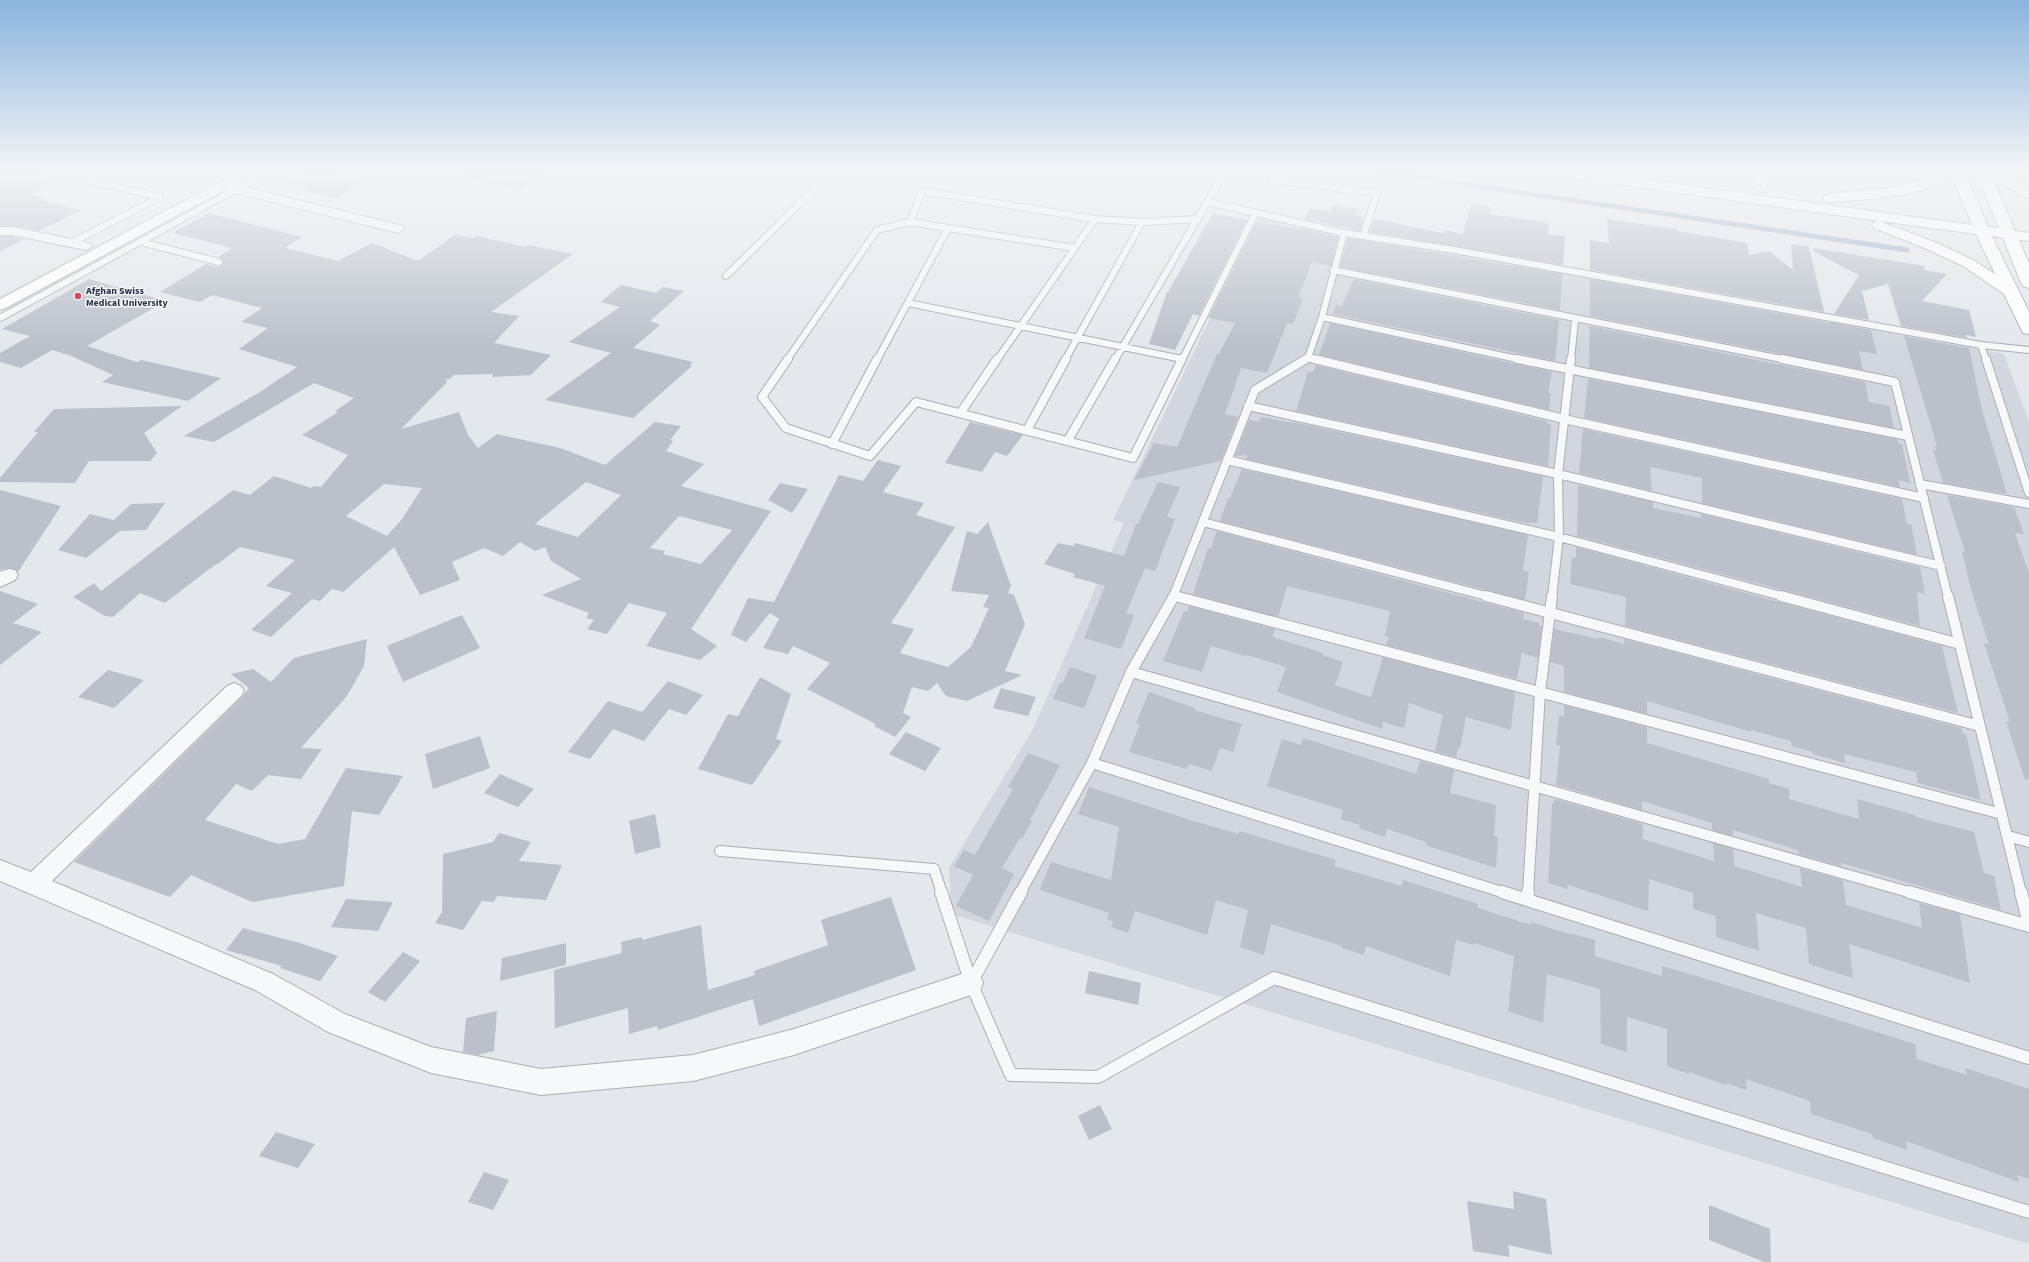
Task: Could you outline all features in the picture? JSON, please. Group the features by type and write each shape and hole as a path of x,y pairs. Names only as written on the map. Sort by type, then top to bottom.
{"main road":[{"path":"0,292 118,229"},
{"path":"0,306 150,229"},
{"path":"1887,229 1932,246 1968,263 2010,290"},
{"path":"1981,229 2029,329"},
{"path":"2006,229 2029,283"},
{"path":"2008,229 2029,237"}],"street":[{"path":"0,231 13,231 86,246"},
{"path":"34,884 234,691"},
{"path":"0,870 264,982 337,1023 431,1060 542,1082 693,1068 794,1042 971,983"}],"lane":[{"path":"71,243 98,229"},
{"path":"0,318 163,229"},
{"path":"726,276 774,229"},
{"path":"882,229 877,230 762,397 786,428 870,456 916,402 961,412 1132,458 1247,229"},
{"path":"832,444 948,229"},
{"path":"954,229 1075,248"},
{"path":"961,412 1088,229"},
{"path":"1028,430 1138,229"},
{"path":"1068,440 1192,229"},
{"path":"1327,229 1344,233 1454,250 1981,345 2029,350"},
{"path":"1363,236 1365,229"},
{"path":"971,983 1092,763 1131,672 1174,596 1254,390 1308,358 1322,317 1333,270 1344,233"},
{"path":"141,242 219,262"},
{"path":"1131,672 2029,925 1895,382 1575,320 1333,270"},
{"path":"908,303 1182,359"},
{"path":"1322,317 1570,371 1908,436"},
{"path":"1528,900 1540,692 1559,538 1558,474 1575,320"},
{"path":"1981,345 2029,493"},
{"path":"1308,358 1564,419 1924,498"},
{"path":"1248,406 1558,474 1941,566"},
{"path":"1227,460 1559,538 1960,644"},
{"path":"1920,484 2029,504"},
{"path":"1203,522 1980,726"},
{"path":"1174,596 2002,814"},
{"path":"1092,763 2029,1058"},
{"path":"2008,836 2029,842"},
{"path":"720,851 934,869 971,983 1011,1075 1098,1077 1274,978 2029,1212"}],"shaded area":[{"path":"1253,229 1324,229 2004,354 2029,422 2029,1244 951,914 949,868 1033,729 1124,523 1113,520"}],"building":[{"path":"28,229 43,229 39,231"},
{"path":"180,229 271,229 302,237 285,248 338,261 372,243 418,261 456,234 473,239 477,236 525,247 528,245 573,254 491,312 519,316 494,343 551,355 531,375 492,377 493,374 453,375 450,379 446,379 447,382 401,429 459,412 468,435 478,448 497,434 560,448 605,465 655,422 681,426 670,440 673,441 666,451 704,464 681,486 771,511 691,629 717,646 700,660 646,646 667,613 629,603 607,634 587,629 594,620 586,618 589,613 542,595 581,579 551,561 545,547 535,551 520,542 503,556 484,548 452,562 460,580 420,595 394,547 343,592 332,589 320,601 312,599 271,637 251,630 292,593 266,586 295,560 240,547 165,603 140,593 113,617 105,616 73,597 94,583 101,591 233,490 250,495 274,476 311,488 313,486 321,487 348,455 302,435 338,412 335,411 354,398 314,383 214,442 184,436 260,392 297,367 239,349 268,328 241,322 262,308 212,295 200,302 160,292 206,264 218,267 223,265 223,260 218,257 232,248 173,233","holes":["586,482 621,495 578,537 535,524","384,484 422,488 402,519 387,536 346,516","679,516 732,530 701,564 663,554 665,551 650,548"]},
{"path":"1204,229 1243,229 1199,316 1193,314 1175,350 1149,344 1168,292"},
{"path":"1253,229 1303,229 1338,237 1331,266 1312,262 1298,297 1303,298 1293,324 1287,323 1267,373 1241,368 1225,414 1238,417 1221,461 1134,480 1154,443 1177,447 1217,354 1219,354 1235,323 1208,318"},
{"path":"1350,229 1361,229 1360,231"},
{"path":"1370,229 1423,229 1443,233 1444,230 1463,234 1464,229 1548,229 1548,234 1565,236 1563,265 1369,232"},
{"path":"1608,229 1677,229 1678,231 1747,243 1749,255 1769,251 1793,270 1791,244 1809,247 1824,312 1590,270 1590,240 1609,243"},
{"path":"0,236 13,236 24,239 0,251"},
{"path":"1348,238 1562,274 1560,310 1340,267"},
{"path":"1814,248 1925,266 1924,270 1947,274 1922,301 1969,310 1976,337 1966,335 1967,338 1901,326 1888,284 1862,291 1869,320 1834,314 1859,275 1813,251"},
{"path":"89,279 166,301 87,346 137,362 141,360 221,378 188,401 102,382 113,375 71,356 52,350 21,368 0,362 0,353 30,336 2,329"},
{"path":"1354,279 1559,320 1555,361 1333,314 1336,305 1342,306"},
{"path":"1590,279 1826,322 1827,326 1829,322 1871,330 1877,354 1859,351 1863,370 1590,316"},
{"path":"621,285 656,293 663,287 684,291 650,321 660,325 633,348 693,362 690,365 692,366 633,418 545,400 611,353 569,342 620,307 601,302"},
{"path":"1330,323 1552,372 1548,393 1551,393 1549,410 1319,355"},
{"path":"1590,326 1865,382 1869,402 1889,406 1894,428 1589,368"},
{"path":"1904,336 1969,348 1982,410 2007,494 1943,483 1933,450 1936,451 1935,445 1937,446"},
{"path":"1316,365 1547,421 1547,424 1551,424 1548,466 1296,411 1308,372 1313,372"},
{"path":"1588,379 1897,439 1898,443 1902,444 1910,483 1898,480 1900,487 1584,418"},
{"path":"182,406 144,433 157,453 150,461 89,461 75,483 0,482 0,478 38,432 34,432 54,409"},
{"path":"1261,417 1293,422 1543,476 1537,524 1530,522 1529,524 1246,459 1247,455 1235,456 1249,420 1259,422"},
{"path":"970,422 1023,435 1007,456 995,452 982,472 945,463"},
{"path":"1583,429 1902,499 1907,524 1911,524 1917,555 1702,503 1702,478 1650,467 1652,491 1579,473"},
{"path":"878,460 901,466 883,492 924,503 916,515 955,527 891,623 914,629 900,653 948,667 971,647 989,608 983,607 989,595 951,591 967,531 977,534 988,522 1011,586 1008,593 1014,595 1025,624 1005,671 1022,675 967,701 946,696 937,683 928,691 912,687 903,713 911,717 895,737 874,726 876,724 807,689 830,663 793,646 788,654 763,648 779,619 770,613 746,642 731,635 748,598 774,602 839,475 863,481"},
{"path":"1242,469 1528,535 1523,570 1529,572 1525,600 1220,521 1228,498 1230,498"},
{"path":"1158,482 1180,487 1167,517 1175,519 1155,571 1145,568 1126,613 1134,615 1123,645 1121,649 1084,638 1105,586 1073,577 1075,574 1044,564 1058,543 1074,546 1075,543 1124,556 1136,524 1138,524"},
{"path":"780,483 808,489 792,513 768,500"},
{"path":"1578,485 1653,502 1653,508 1701,518 1701,514 1920,567 1925,594 1917,592 1920,626 1577,536"},
{"path":"0,490 61,506 18,572 15,569 9,568 0,570"},
{"path":"1947,495 2014,507 2024,534 2015,533 2029,573 2029,779 2025,780 2006,721 2010,722 1984,643 1989,644 1972,593 1962,552 1965,552"},
{"path":"165,503 146,530 120,531 86,558 58,550 90,514 114,520 131,504"},
{"path":"1217,531 1524,613 1523,619 1539,623 1539,626 1542,626 1538,658 1522,653 1517,679 1386,645 1389,637 1385,636 1390,611 1287,586 1278,617 1193,594 1208,548 1211,549"},
{"path":"1576,547 1942,646 1958,713 1625,626 1626,597 1570,584 1572,557 1576,558"},
{"path":"0,591 38,604 13,623 42,632 0,665"},
{"path":"1189,606 1275,629 1273,637 1323,653 1322,655 1343,662 1335,685 1371,697 1383,657 1515,692 1511,730 1466,717 1460,749 1458,748 1456,757 1435,751 1443,715 1409,703 1404,728 1383,722 1382,729 1277,692 1286,667 1211,646 1202,672 1163,661 1184,611 1187,612"},
{"path":"462,615 480,648 403,682 387,646"},
{"path":"1554,629 1599,639 1599,637 1624,644 1624,639 1961,728 1963,734 1966,734 1981,800 1918,783 1916,772 1844,754 1845,763 1813,754 1813,752 1792,746 1791,741 1751,730 1751,732 1647,701 1647,714 1564,692 1564,666 1550,662"},
{"path":"367,639 364,666 347,696 301,748 322,749 301,779 268,775 252,791 236,784 205,820 278,844 305,839 346,768 403,776 379,815 352,811 344,886 252,902 191,875 170,897 74,862 242,697 249,688 231,674 253,669 271,682 294,658"},
{"path":"1070,667 1097,676 1084,708 1053,699 1060,683 1062,684"},
{"path":"108,670 144,680 114,708 78,697"},
{"path":"760,677 791,694 776,739 782,741 752,785 698,769 728,714 738,716"},
{"path":"668,681 703,695 686,715 669,709 644,741 613,729 590,759 568,752 608,701 642,712"},
{"path":"1001,688 1036,697 1028,716 993,708"},
{"path":"1149,692 1195,708 1194,710 1242,724 1233,752 1220,748 1212,771 1189,764 1187,769 1129,752 1140,724 1136,723"},
{"path":"1564,705 1647,727 1647,743 1769,779 1769,783 1789,789 1789,799 1859,819 1857,799 1915,815 1916,817 1974,832 1984,873 1994,876 2001,910 1841,863 1841,866 1799,854 1798,850 1733,830 1733,836 1712,830 1712,823 1642,801 1642,810 1556,785 1560,746 1556,745 1559,715 1564,717"},
{"path":"906,732 941,748 925,771 889,754"},
{"path":"480,736 490,768 433,789 425,754"},
{"path":"1303,738 1416,774 1420,761 1454,770 1450,793 1496,805 1494,836 1498,837 1496,868 1425,845 1426,842 1387,829 1385,837 1359,828 1360,825 1341,819 1343,810 1267,786 1282,739 1301,745"},
{"path":"1028,753 1060,765 1030,820 1032,821 1022,839 1020,838 1002,868 1014,874 989,921 956,906 973,875 954,866 964,850 975,855 1013,789 1008,787"},
{"path":"500,774 534,789 518,807 484,793"},
{"path":"1089,787 1193,821 1239,834 1239,831 1336,860 1334,866 1402,886 1403,880 1478,904 1478,908 1531,925 1531,922 1595,940 1595,956 1662,976 1662,966 1700,977 1915,1044 1917,1059 1967,1075 1965,1068 2029,1089 2029,1179 2017,1175 2019,1182 1906,1141 1907,1150 1873,1138 1872,1134 1811,1114 1810,1101 1746,1079 1747,1090 1726,1083 1726,1085 1689,1072 1689,1074 1667,1066 1667,1029 1627,1017 1627,1052 1601,1044 1600,989 1547,974 1543,1023 1508,1011 1514,956 1474,943 1474,945 1456,940 1450,976 1366,946 1364,955 1342,948 1342,946 1271,924 1264,955 1240,947 1248,910 1216,900 1207,935 1135,911 1128,933 1111,927 1113,921 1107,919 1109,913 1040,890 1051,862 1111,880 1119,827 1078,814"},
{"path":"1554,799 1643,824 1643,839 1714,861 1713,843 1733,849 1734,866 1802,887 1800,868 1843,880 1846,905 1922,928 1919,903 1960,914 1970,983 1849,944 1853,978 1809,964 1806,928 1756,913 1759,951 1716,937 1716,916 1693,909 1693,893 1649,879 1648,911 1568,885 1568,889 1548,883 1552,803 1554,803"},
{"path":"655,814 661,847 635,854 629,821"},
{"path":"499,833 531,842 519,861 562,865 546,900 497,896 494,902 482,901 463,930 435,923 442,912 443,854 493,842"},
{"path":"891,897 916,970 759,1026 753,999 658,1030 657,1026 629,1034 628,1008 555,1028 554,970 622,953 621,942 642,937 642,940 701,925 708,990 755,975 754,971 828,945 821,920"},
{"path":"346,899 393,902 378,931 331,927"},
{"path":"243,928 300,943 338,956 320,981 280,968 282,966 226,950"},
{"path":"566,943 566,965 500,981 502,958"},
{"path":"403,952 420,961 385,1002 368,992"},
{"path":"1089,971 1141,983 1138,1005 1085,993"},
{"path":"497,1011 494,1051 478,1055 463,1052 466,1018"},
{"path":"1100,1105 1112,1129 1089,1140 1078,1116"},
{"path":"276,1132 315,1144 298,1168 259,1156"},
{"path":"484,1172 509,1180 493,1210 468,1202"},
{"path":"1513,1191 1546,1199 1552,1255 1508,1245 1510,1257 1473,1251 1467,1201 1514,1209"},
{"path":"1709,1205 1770,1229 1771,1262 1764,1262 1709,1240"}],"waterway":[{"path":"1765,229 1907,250"}],"place":[{"name":"Afghan Swiss Medical University","path":"78,296"}]}
